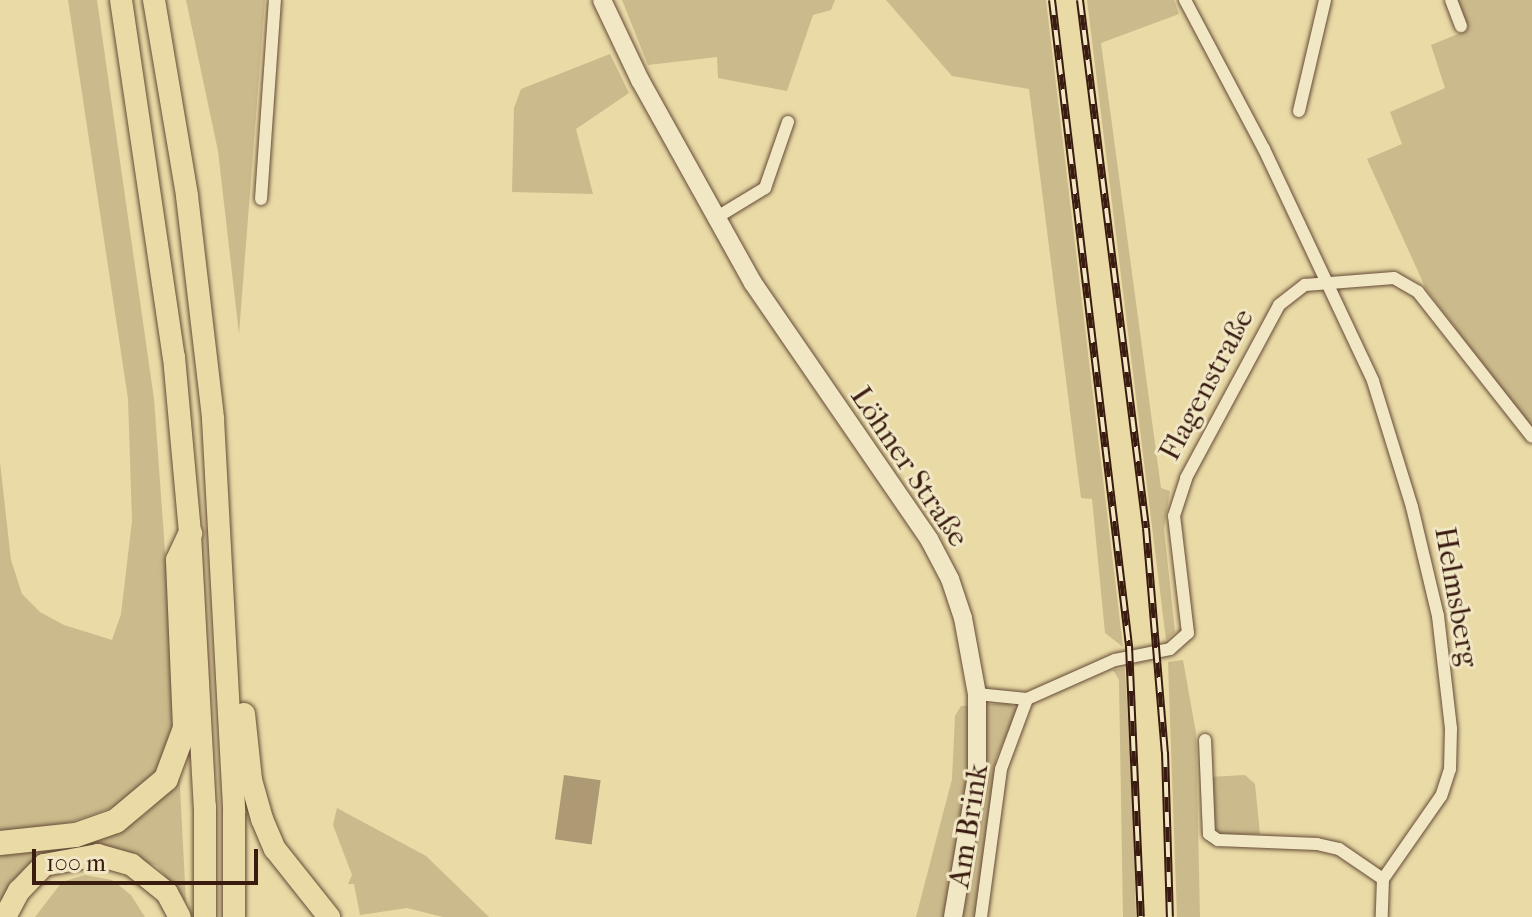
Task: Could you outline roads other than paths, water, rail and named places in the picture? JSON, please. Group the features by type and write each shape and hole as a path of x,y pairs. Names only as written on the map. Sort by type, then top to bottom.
{"highway":[{"path":"121,0 174,357 190,534 205,807 205,917"},
{"path":"154,0 187,196 222,524 234,917"},
{"path":"222,524 234,570 251,780 275,849 329,917"},
{"path":"0,843 61,837 116,821 166,779 185,728 178,560 190,534"},
{"path":"5,917 19,891 44,865 98,855 132,865 167,893 180,917"}],"main road":[{"name":"Löhner Straße","path":"602,0 714,219 791,344 929,539 963,618 977,694 977,775 953,917"}],"street":[{"path":"261,199 275,0"},
{"path":"1185,0 1329,281 1394,278 1418,292 1532,437"},
{"path":"1299,111 1325,0"},
{"path":"1451,0 1461,26"},
{"path":"714,219 765,188 788,122"},
{"name":"Flagenstraße","path":"977,694 1027,699 1115,660 1170,649 1188,633 1174,516 1186,478 1279,305 1305,285 1329,281"},
{"name":"Helmsberg","path":"1329,281 1373,381 1412,507 1438,616 1451,729 1450,769 1441,796 1383,879"},
{"name":"Am Brink","path":"981,917 1001,769 1027,699"},
{"path":"1205,740 1209,834 1218,840 1328,846 1383,879 1378,905 1382,917"}],"railway":[{"path":"1052,0 1129,646 1141,917"},
{"path":"1080,0 1146,528 1165,752 1170,917"}]}
